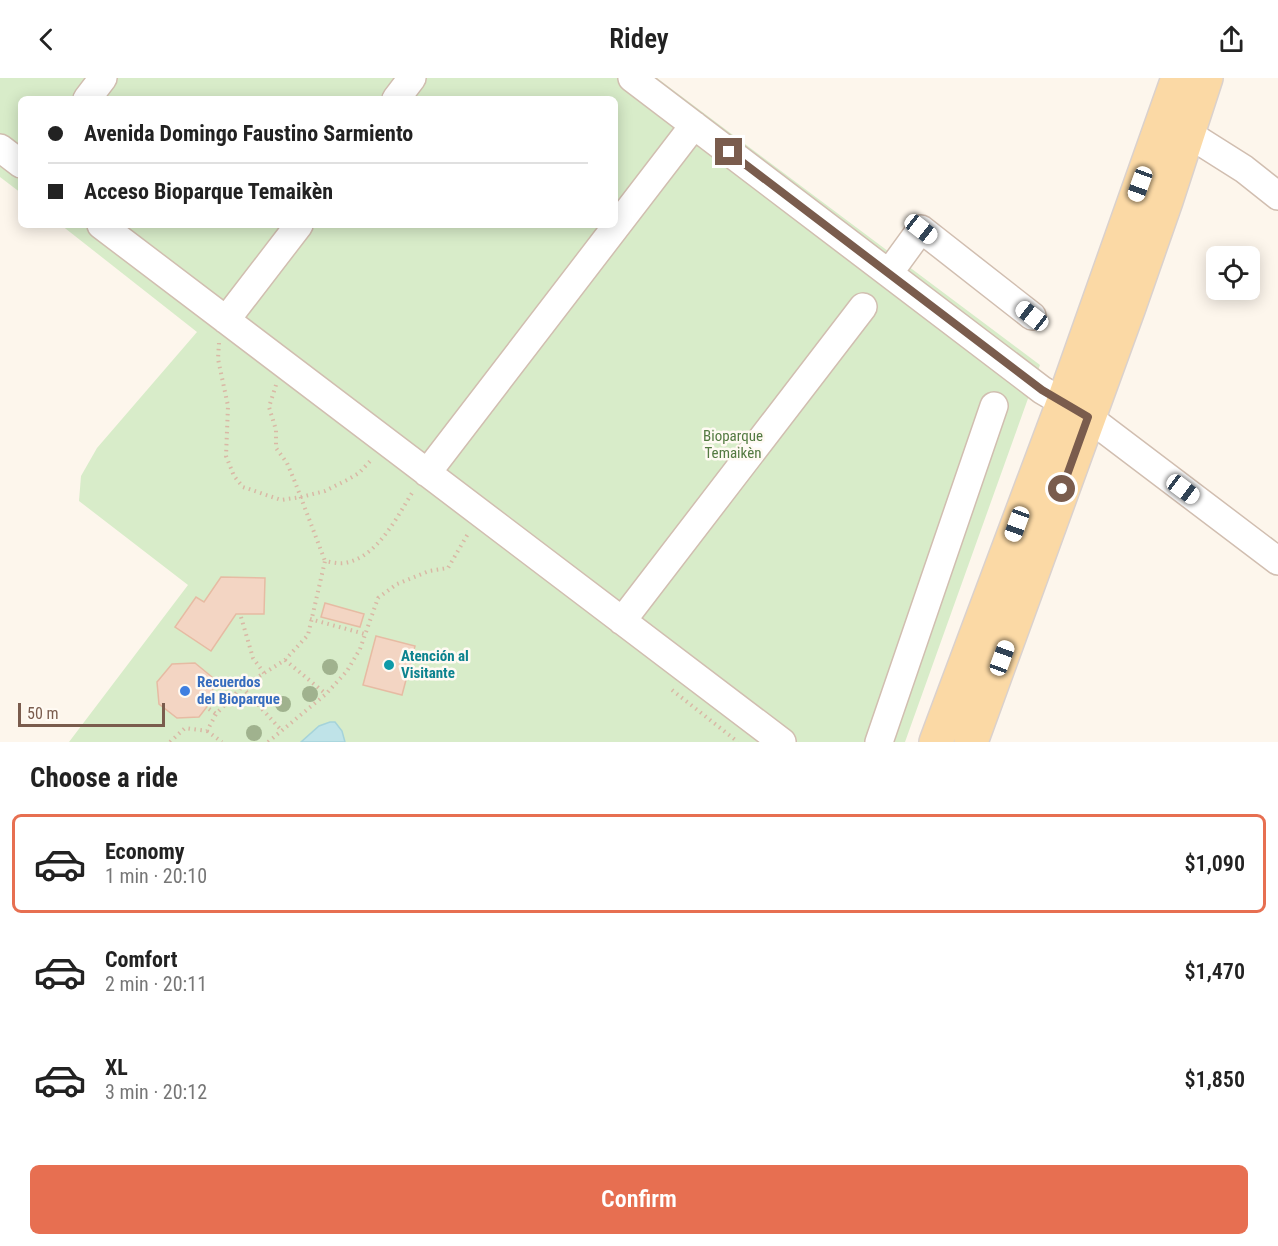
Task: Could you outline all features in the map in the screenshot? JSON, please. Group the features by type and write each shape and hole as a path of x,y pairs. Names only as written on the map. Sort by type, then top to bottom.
{"main road":[{"path":"971,742 1178,78"},
{"path":"936,742 1075,410 1166,201 1206,78"}],"street":[{"path":"89,96 104,78"},
{"path":"398,96 412,78"},
{"path":"632,78 888,273 1278,561"},
{"path":"618,224 694,125"},
{"path":"1187,133 1244,169 1278,196"},
{"path":"0,148 18,162"},
{"path":"105,228 782,742"},
{"path":"226,320 297,228"},
{"path":"427,473 615,228"},
{"path":"888,273 921,229 1032,316"},
{"path":"622,621 863,306"},
{"path":"879,742 994,406"}],"path":[{"path":"226,320 219,337 218,358 228,406 226,456 234,476 243,487 280,500 301,497 325,491 347,480 359,473 374,457"},
{"path":"207,731 216,714 242,687 285,660 308,635 325,561 287,463 276,448 276,430 269,407 277,382"},
{"path":"325,561 343,564 372,550 427,473"},
{"path":"268,742 326,694 347,671 360,649 378,598 397,584 429,571 448,568 470,530"},
{"path":"241,617 253,658 264,673"},
{"path":"310,619 365,634"},
{"path":"285,660 326,694"},
{"path":"242,687 282,731"},
{"path":"209,709 216,714"},
{"path":"170,742 184,728 207,731 222,742"}],"green space":[{"name":"Bioparque Temaikèn","path":"0,78 657,78 1040,365 905,742 69,742 188,585 79,501 81,476 97,448 197,332 65,228 618,228 618,96 18,96 18,191 0,177"}],"water":[{"path":"335,722 342,731 345,742 301,742 319,726"}],"building":[{"path":"221,577 265,578 264,614 236,614 211,651 175,627 196,597 204,602"},
{"path":"325,603 364,614 360,627 321,617"},
{"name":"Atención al Visitante","path":"376,636 415,646 402,695 363,685"},
{"name":"Recuerdos del Bioparque","path":"195,663 212,677 213,699 199,717 177,718 159,704 157,682 172,664"}],"place":[{"name":"Atención al Visitante","path":"389,665"},
{"name":"Recuerdos del Bioparque","path":"185,691"}],"route":[{"path":"729,152 1042,390 1088,417 1062,489"}]}
